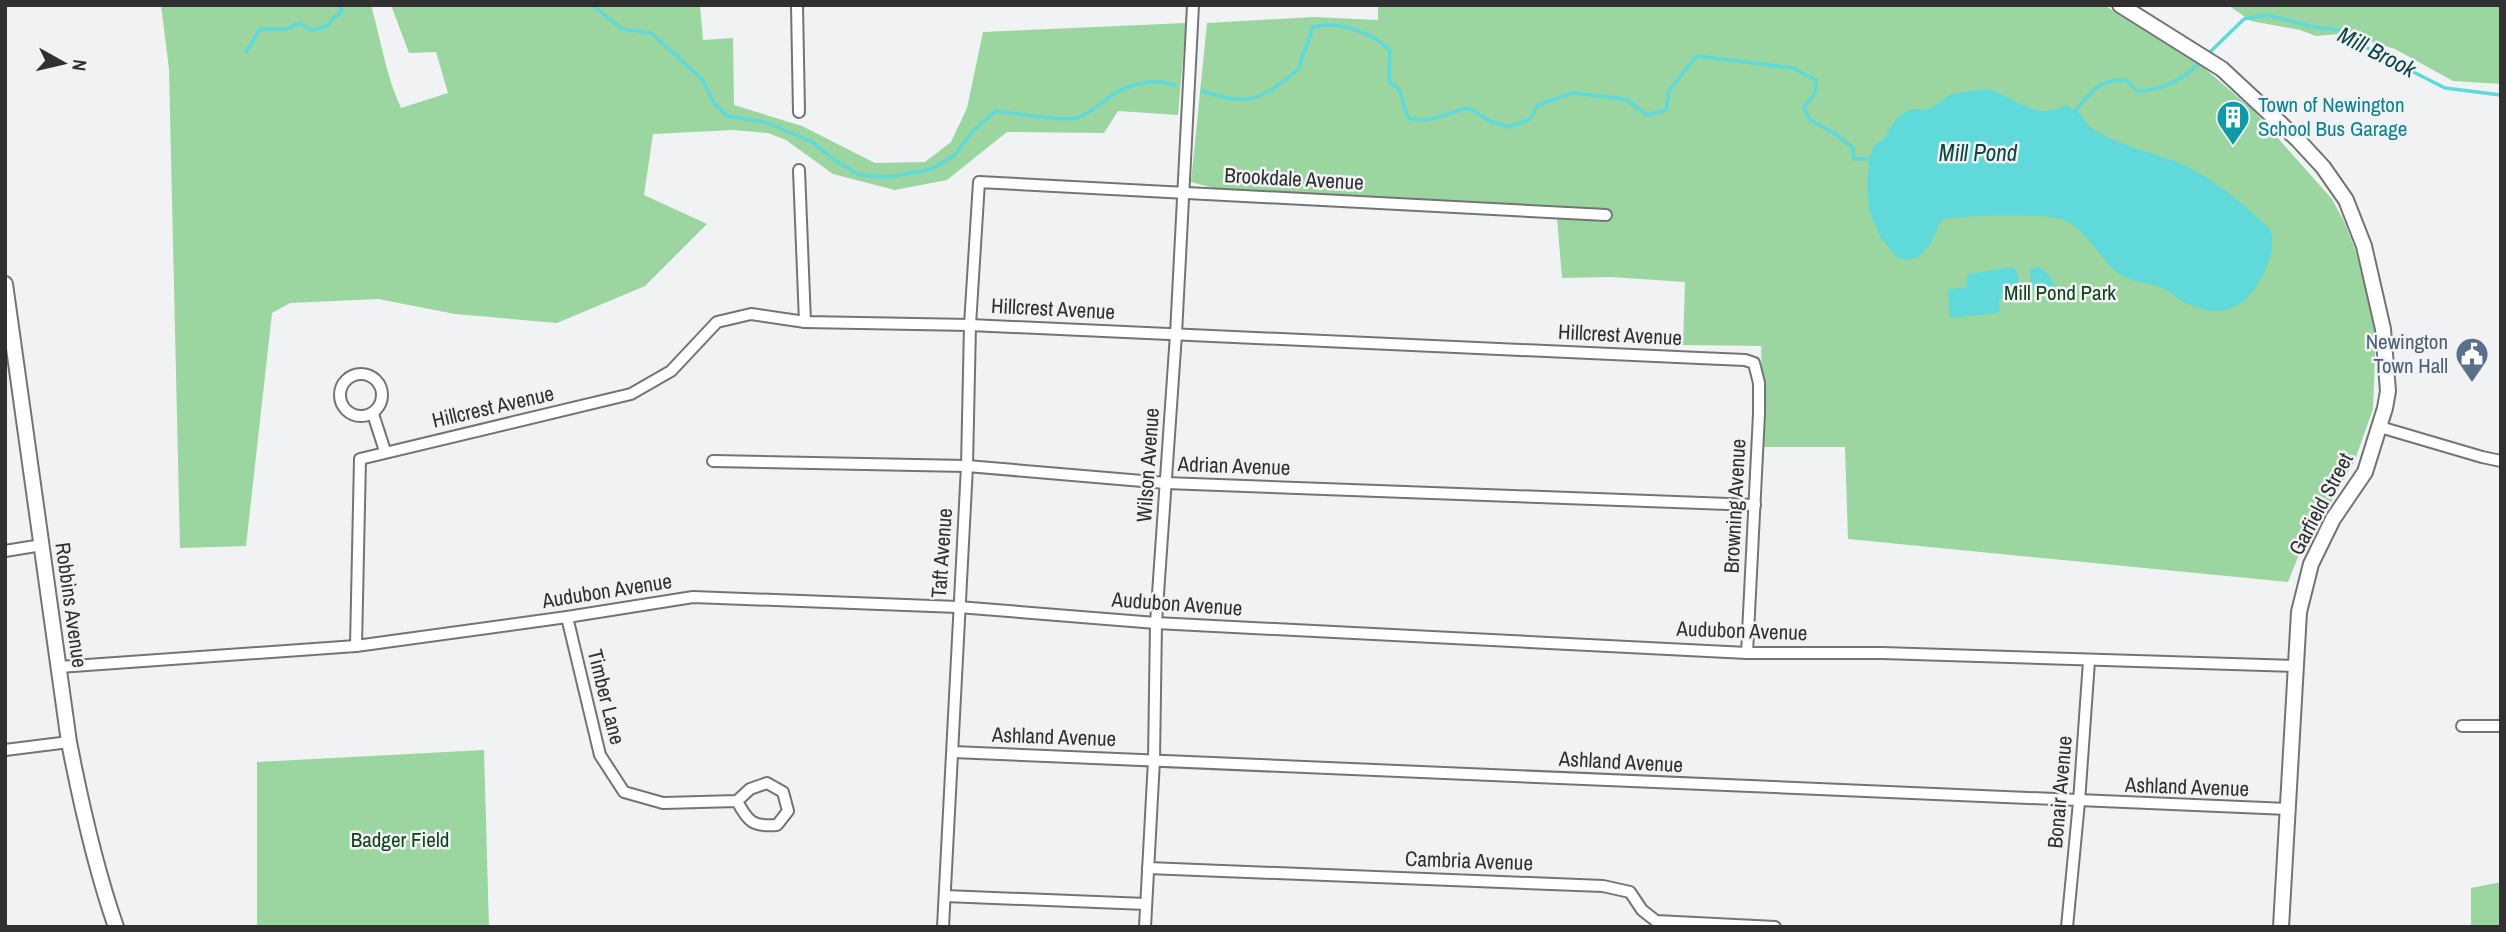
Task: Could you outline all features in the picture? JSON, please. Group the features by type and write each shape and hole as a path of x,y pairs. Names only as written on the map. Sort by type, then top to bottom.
{"street":[{"path":"797,5 799,112"},
{"name":"Wilson Avenue","path":"1145,927 1154,760 1156,623 1193,5"},
{"name":"Garfield Street","path":"2120,5 2222,69 2289,131 2323,167 2346,200 2357,225 2384,330 2388,391 2380,427 2365,471 2333,519 2311,564 2299,612 2281,927"},
{"path":"799,170 805,322"},
{"name":"Brookdale Avenue","path":"979,182 1606,215"},
{"name":"Taft Avenue","path":"943,927 979,182"},
{"name":"Robbins Avenue","path":"5,284 10,351 42,545 69,742 83,813 116,927"},
{"name":"Hillcrest Avenue","path":"356,646 360,459 631,394 671,371 717,322 751,314 805,322 970,325 1754,363"},
{"name":"Browning Avenue","path":"1746,653 1759,383 1754,363"},
{"path":"366,374 378,382 382,396 378,409 373,414 359,417 346,411 340,399 342,385 352,376 366,374"},
{"path":"373,414 385,452"},
{"path":"2380,427 2501,461"},
{"name":"Adrian Avenue","path":"713,461 967,466 1166,483 1755,505"},
{"path":"5,551 42,545"},
{"name":"Audubon Avenue","path":"59,667 356,646 693,597 958,607 1156,623 1746,653 1882,653 2296,666"},
{"name":"Timber Lane","path":"567,617 600,755 624,792 663,803 737,801 750,789 767,783 783,792 788,811 777,825 761,827 747,819 737,801"},
{"name":"Bonair Avenue","path":"2067,927 2089,661"},
{"path":"2462,726 2501,726"},
{"path":"5,750 69,742"},
{"name":"Ashland Avenue","path":"953,752 2288,810"},
{"name":"Cambria Avenue","path":"1148,868 1603,886 1630,891 1642,910 1656,921 1775,927"},
{"path":"945,896 1146,904"}],"green space":[{"path":"161,5 371,5 388,71 401,108 448,93 436,52 409,53 391,5 700,5 703,40 733,38 734,105 802,126 875,163 925,162 951,142 967,108 983,32 1186,23 1178,115 1118,111 1104,133 1007,132 947,180 895,190 833,174 786,140 768,133 734,130 653,134 644,195 707,224 645,286 557,323 455,314 378,299 290,303 272,313 246,546 180,548 169,69"},
{"name":"Mill Pond Park","path":"1378,5 2104,5 2203,67 2253,110 2332,199 2355,249 2376,330 2373,409 2355,460 2330,504 2306,537 2288,582 1848,539 1845,447 1764,447 1761,346 1683,345 1685,282 1611,277 1562,278 1556,207 1217,189 1191,182 1207,23 1314,17 1378,20"},
{"path":"2228,5 2500,5 2501,84 2453,81 2395,49 2338,34 2316,36 2300,30 2251,21"},
{"name":"Badger Field","path":"484,750 489,927 257,927 257,762"},
{"path":"2501,882 2501,927 2471,927 2471,888"}],"water":[{"name":"Mill Pond","path":"1987,89 2042,111 2052,111 2066,105 2082,115 2087,124 2110,138 2182,164 2217,185 2270,229 2272,234 2271,252 2256,287 2240,304 2230,308 2220,311 2197,307 2161,287 2125,277 2113,269 2087,238 2072,225 2064,220 2041,216 1984,216 1941,220 1931,244 1918,257 1909,260 1897,258 1881,238 1870,214 1867,186 1869,159 1874,146 1883,140 1896,119 1911,109 1933,107 1951,94"},
{"path":"2012,267 2017,271 2020,295 1999,299 2000,310 1997,313 1950,318 1948,290 1967,287 1969,274"},
{"path":"2038,267 2049,276 2054,288 2031,290 2030,269"}],"waterway":[{"path":"246,52 260,29 288,29 298,23 312,30 328,26 332,19 341,13 341,5"},
{"path":"592,5 622,29 651,33 702,79 714,103 727,116 768,123 812,142 859,175 890,177 932,169 955,155 973,131 996,111 1050,118 1077,118 1129,87 1147,82 1175,85"},
{"name":"Mill Brook","path":"2206,56 2244,19 2267,15 2314,27 2339,30 2372,51 2445,88 2501,95"},
{"name":"Mill Brook","path":"1202,91 1232,99 1254,98 1264,94 1299,69 1312,28 1332,25 1364,33 1390,50 1389,82 1399,89 1408,118 1431,119 1468,108 1492,122 1509,127 1530,119 1538,105 1572,93 1625,99 1647,115 1666,110 1669,90 1697,56 1793,68 1816,80 1815,93 1804,107 1809,119 1853,148 1854,159 1870,159"},
{"name":"Mill Brook","path":"2073,114 2095,89 2108,82 2126,80 2137,91 2155,89 2179,79 2201,61"}],"place":[{"name":"Town of Newington School Bus Garage","path":"2233,147"},
{"name":"Newington Town Hall","path":"2472,384"}]}
